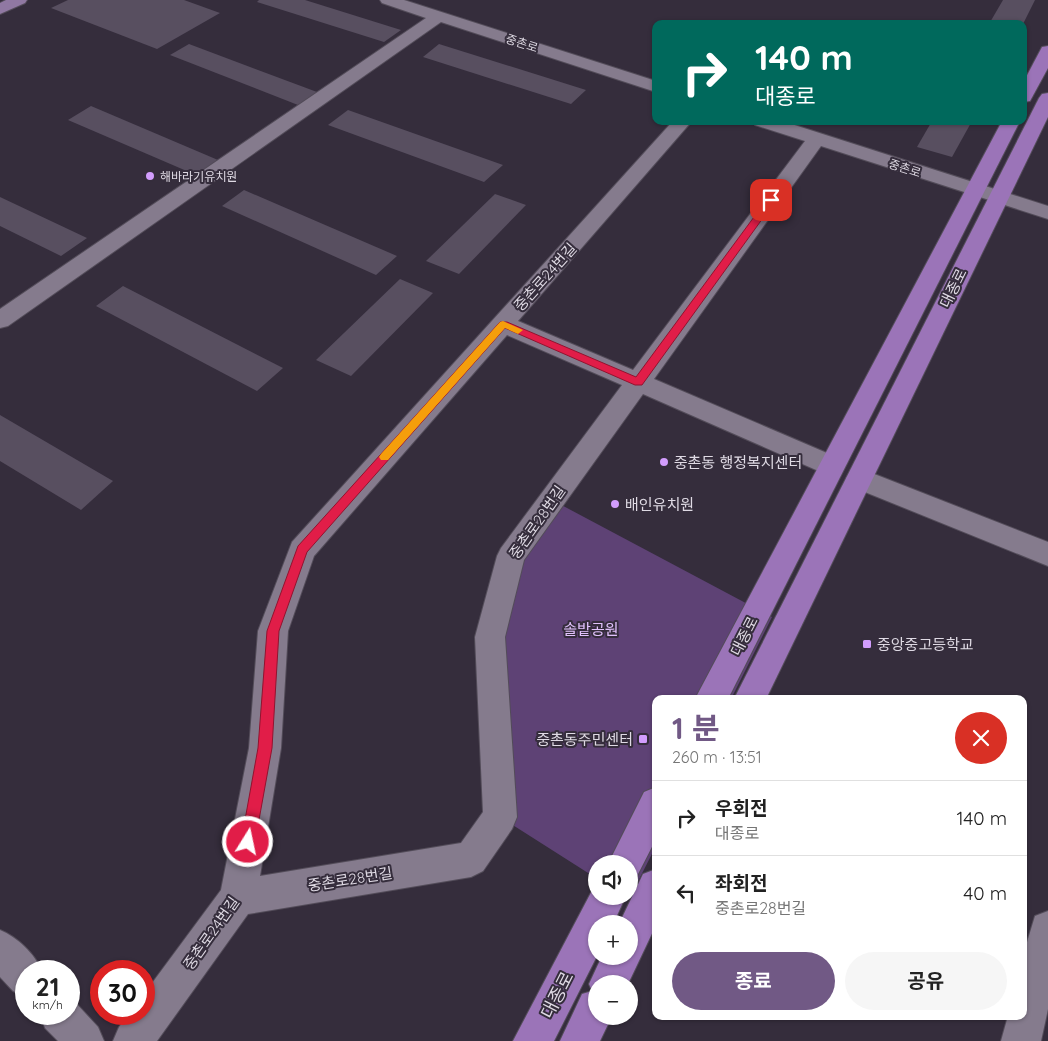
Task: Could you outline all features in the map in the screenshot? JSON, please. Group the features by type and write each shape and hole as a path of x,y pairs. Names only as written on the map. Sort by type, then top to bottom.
{"main road":[{"path":"1027,91 1048,51"},
{"name":"대종로","path":"713,695 832,466 986,194 1048,98"},
{"name":"대종로","path":"752,695 859,478 986,194 1010,125"},
{"path":"630,855 652,812"},
{"path":"638,924 652,895"},
{"name":"대종로","path":"533,1041 603,905"},
{"path":"580,1041 588,1024"}],"street":[{"path":"0,9 19,0"},
{"name":"중촌로","path":"388,0 652,86"},
{"path":"0,320 440,16"},
{"name":"중촌로24번길","path":"133,1041 238,898 265,748 273,631 302,550 679,125"},
{"name":"중촌로","path":"774,125 1048,213"},
{"name":"중촌로28번길","path":"238,898 471,859 500,816 490,637 511,556 816,139"},
{"path":"503,324 832,466"},
{"path":"859,478 1048,554"},
{"path":"1027,1016 1048,929"},
{"path":"0,949 15,966"},
{"path":"1021,1041 1026,1020"},
{"path":"69,1025 84,1041"}],"green space":[{"name":"솔밭공원","path":"552,500 772,617 733,695 652,695 652,854 638,881 638,855 588,855 588,873 500,817 490,637 511,556"}],"building":[{"path":"68,0 184,0 220,13 157,49 51,8"},
{"path":"259,0 305,0 401,30 384,42 257,2"},
{"path":"1003,0 1035,0 1025,20 991,20"},
{"path":"189,44 317,92 298,105 170,55"},
{"path":"439,44 586,90 571,104 423,57"},
{"path":"91,106 218,160 196,175 68,120"},
{"path":"348,110 503,165 484,182 328,125"},
{"path":"930,125 970,125 952,157 917,147"},
{"path":"244,190 397,256 376,275 222,206"},
{"path":"495,194 526,205 459,274 426,261"},
{"path":"0,197 87,238 61,256 0,226"},
{"path":"400,279 433,293 351,376 316,360"},
{"path":"123,286 283,368 257,391 96,306"},
{"path":"0,415 113,481 81,510 0,461"}],"slow traffic":[{"path":"384,457 503,324 518,330"}],"place":[{"name":"해바라기유치원","path":"150,176"},
{"name":"중촌동 행정복지센터","path":"664,462"},
{"name":"배인유치원","path":"615,504"},
{"name":"중앙중고등학교","path":"867,644"},
{"name":"중촌동주민센터","path":"643,739"}],"route":[{"path":"248,842 265,748 273,631 302,550 503,324 638,382 771,200"}]}
